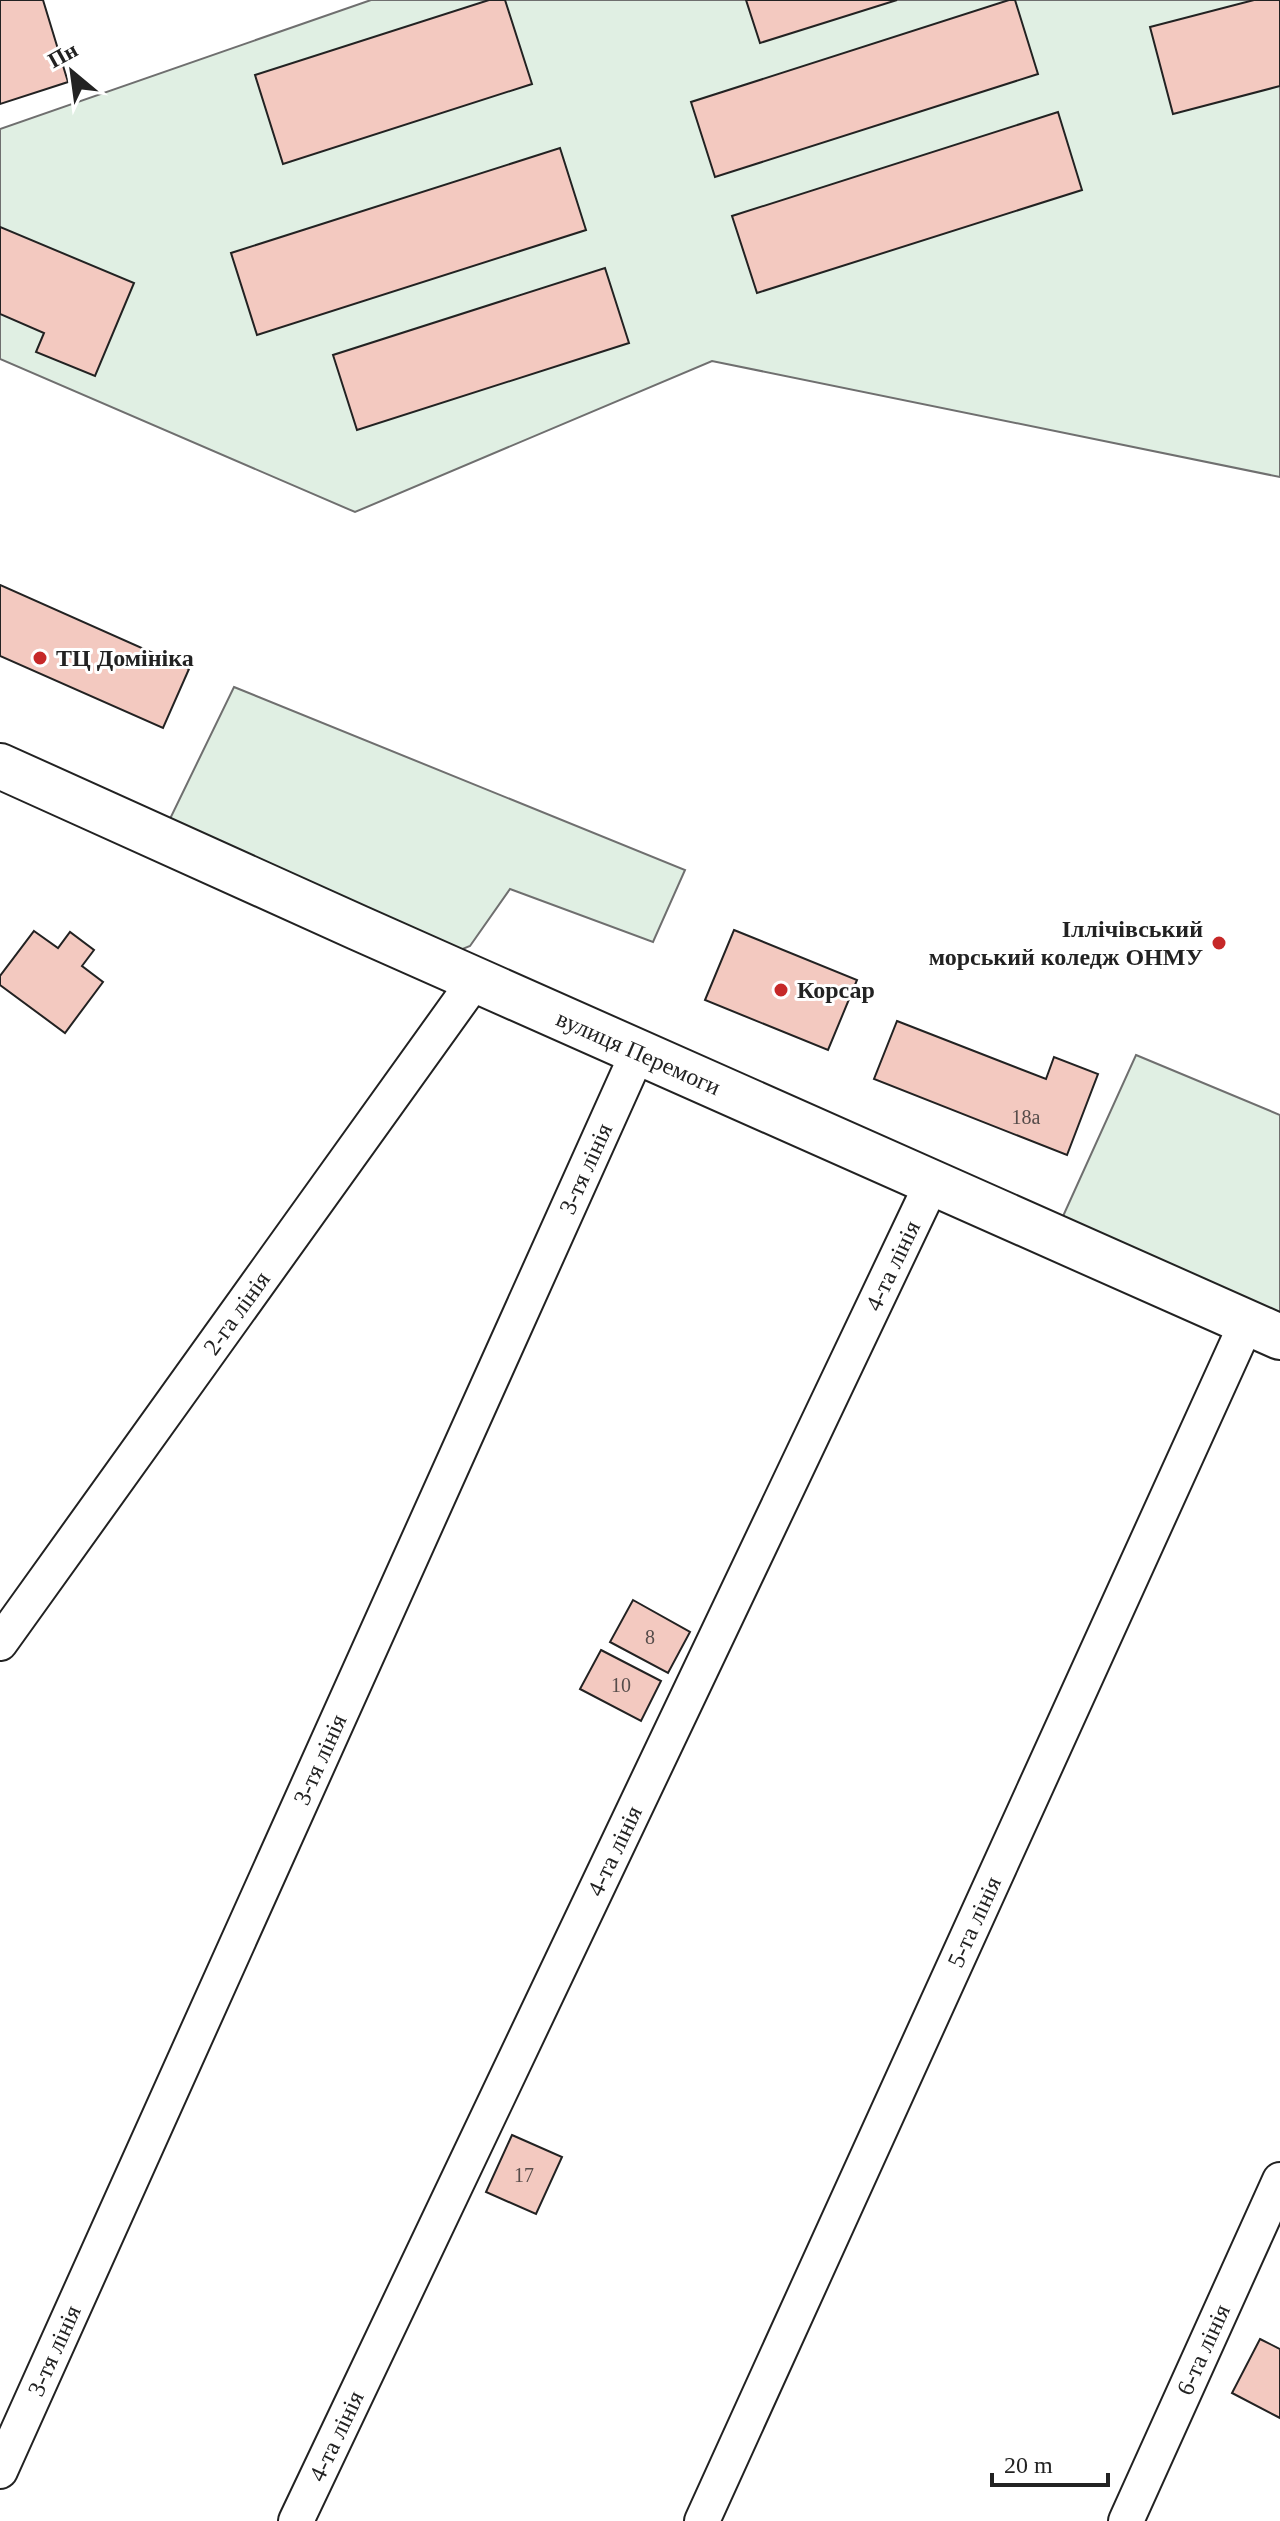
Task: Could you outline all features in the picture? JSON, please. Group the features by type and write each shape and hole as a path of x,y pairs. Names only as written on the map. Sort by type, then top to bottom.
{"main road":[{"name":"вулиця Перемоги","path":"0,766 474,982 639,1050 1263,1329"}],"street":[{"name":"2-га лінія","path":"0,1643 474,982"},
{"name":"3-тя лінія","path":"0,2471 639,1050"},
{"name":"4-та лінія","path":"296,2521 933,1181"},
{"name":"5-та лінія","path":"702,2521 1263,1329"},
{"name":"6-та лінія","path":"1126,2521 1280,2180"}],"green space":[{"path":"371,0 1280,0 1280,477 712,361 355,512 0,359 0,129"},
{"path":"234,687 685,870 653,942 510,889 470,946 453,953 167,825"},
{"path":"1136,1055 1280,1115 1280,1320 1059,1225"}],"building":[{"path":"0,0 43,0 68,82 0,104"},
{"path":"489,0 505,0 532,84 283,164 255,75"},
{"path":"746,0 897,0 760,43"},
{"path":"1015,0 1038,74 715,177 691,102"},
{"path":"1254,0 1280,0 1280,86 1173,114 1150,27"},
{"path":"1058,112 1082,190 757,293 732,216"},
{"path":"560,148 586,230 257,335 231,253"},
{"path":"0,227 134,283 95,376 36,352 44,333 0,314"},
{"path":"605,268 629,343 357,430 333,355"},
{"path":"0,585 189,669 163,728 0,656"},
{"name":"Корсар","path":"734,930 857,980 828,1050 705,1000"},
{"path":"34,931 58,948 70,932 94,950 82,966 103,982 65,1033 0,985 0,976"},
{"path":"897,1021 1046,1079 1054,1057 1098,1074 1067,1155 874,1079"},
{"path":"633,1600 690,1632 668,1673 610,1642"},
{"path":"601,1650 661,1681 641,1721 580,1689"},
{"path":"512,2135 562,2157 536,2214 486,2192"},
{"path":"1260,2339 1280,2349 1280,2418 1232,2393"}],"place":[{"name":"ТЦ Домініка","path":"40,658"},
{"name":"Іллічівський морський коледж ОНМУ","path":"1219,943"},
{"name":"Корсар","path":"781,990"}]}
